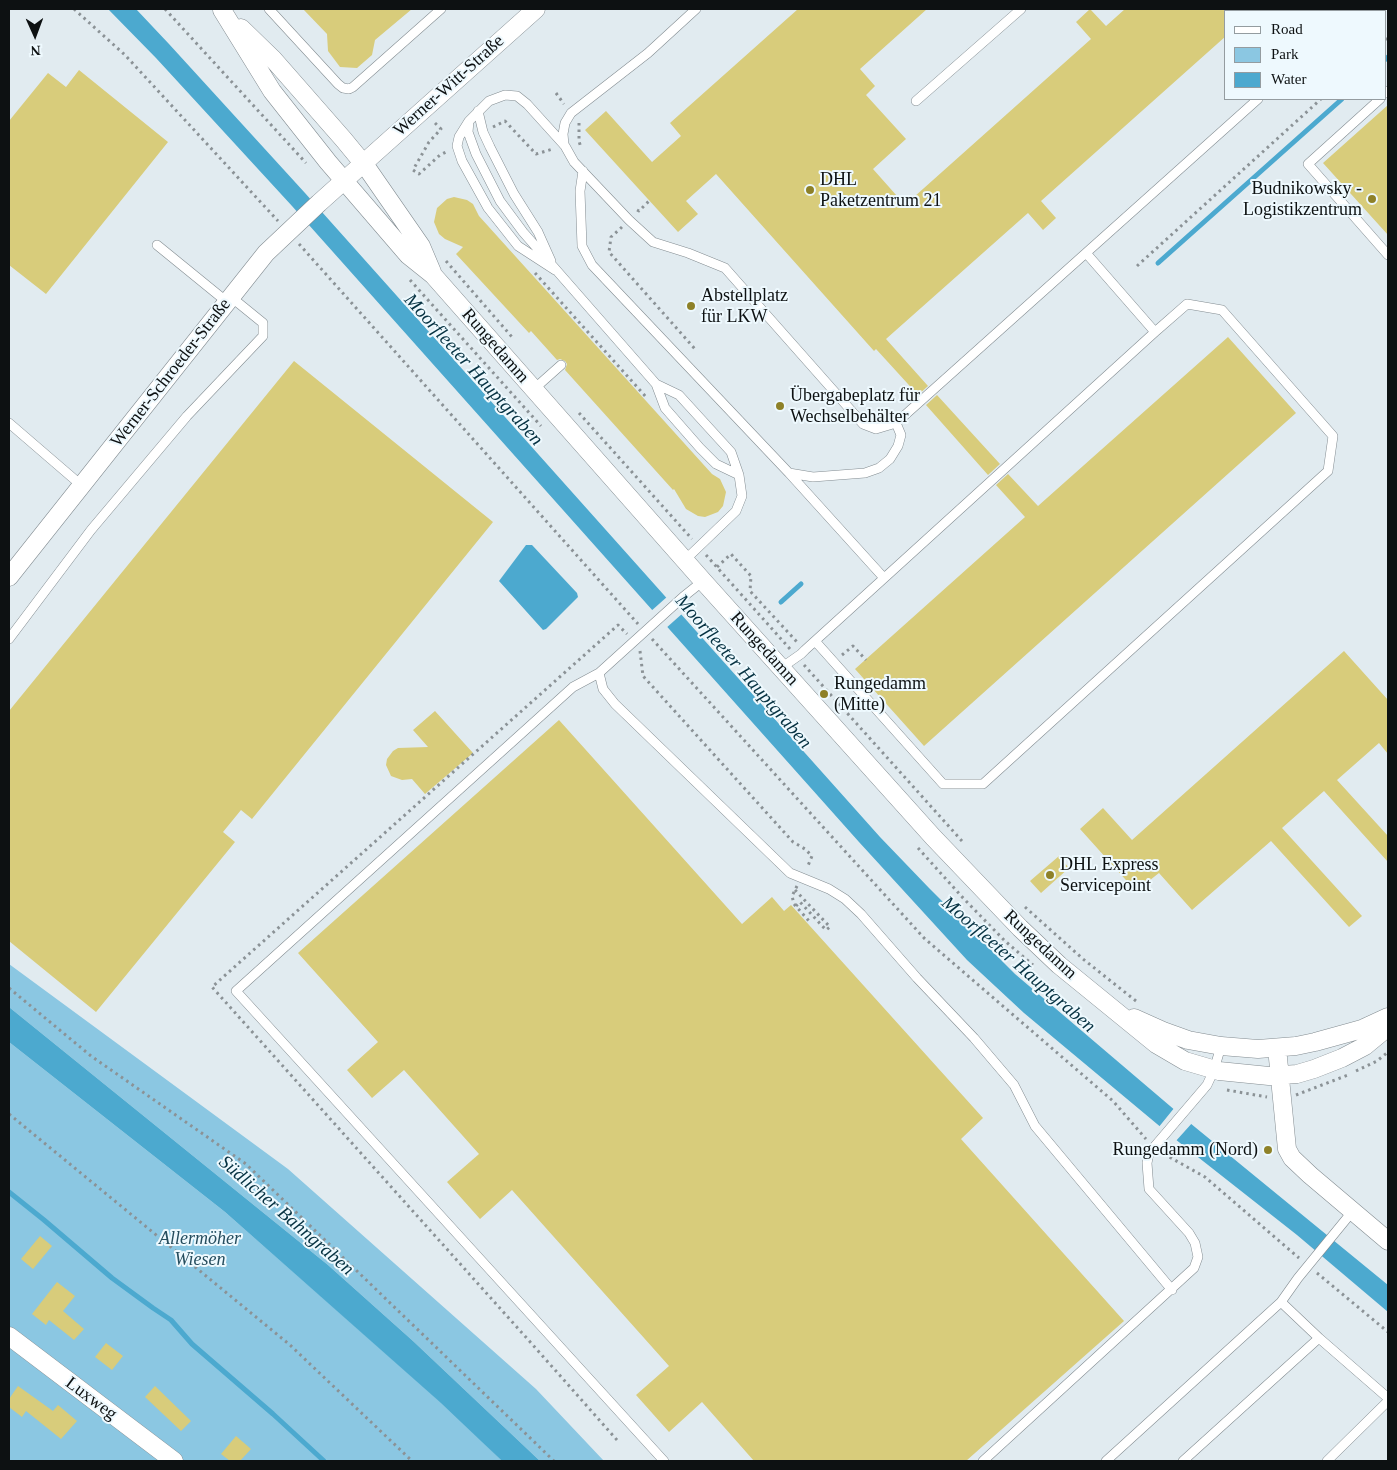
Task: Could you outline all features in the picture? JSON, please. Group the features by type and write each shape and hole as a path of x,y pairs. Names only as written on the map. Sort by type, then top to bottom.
{"street":[{"name":"Rungedamm","path":"222,9 273,59 344,140 420,246 433,275"},
{"name":"Rungedamm","path":"222,9 272,91 408,255 433,275 703,582 933,838 1020,928 1059,965 1164,1049 1185,1061 1214,1070 1254,1076 1279,1076 1314,1070 1365,1046 1388,1027"},
{"name":"Werner-Witt-Straße","path":"344,180 536,9"},
{"name":"Werner-Schroeder-Straße","path":"9,577 266,253 344,180"},
{"name":"Rungedamm","path":"1111,1007 1179,1037 1221,1046 1277,1048 1296,1046 1337,1037 1362,1029 1388,1017"},
{"path":"1277,1048 1287,1149 1292,1158 1352,1212 1385,1234"},
{"name":"Luxweg","path":"9,1336 174,1461"}],"lane":[{"path":"269,9 338,84 343,88 349,89 354,87 441,9"},
{"path":"564,146 562,134 565,123 571,113 641,58 696,9"},
{"path":"916,101 1021,9"},
{"path":"556,270 518,246 488,208 462,161 457,146 459,137 478,111 489,101 505,95 517,96 528,104 564,146 574,162 652,242 688,253 725,268 863,424 876,429 896,423 1257,100"},
{"path":"1379,100 1308,164 1388,255"},
{"path":"478,111 483,132 490,147 514,194 538,232 556,270"},
{"path":"470,121 468,132 470,139 500,201 522,232 656,384 665,408 700,448 716,464 739,475"},
{"path":"583,171 580,191 582,246 592,265 789,473 884,578"},
{"path":"9,639 91,530 187,416 263,336 263,323 157,245"},
{"path":"1086,253 1155,332"},
{"path":"781,668 805,650 1187,304 1222,310 1333,436 1328,471 983,784 943,784 815,641"},
{"path":"534,390 561,366"},
{"path":"656,384 679,394 731,452 739,475 742,496 736,511 685,560"},
{"path":"9,423 81,485"},
{"path":"789,473 813,477 865,473 879,468 890,459 898,446 900,435 896,423"},
{"path":"664,1461 236,991 573,687 599,673 683,597 703,582"},
{"path":"599,673 603,689 615,704 790,873 829,889 845,899 861,914 917,978 974,1038 1014,1085 1035,1126 1172,1290"},
{"path":"983,1461 1194,1268 1198,1257 1195,1243 1189,1233 1149,1188 1147,1163 1150,1153 1207,1085 1214,1070 1221,1046"},
{"path":"1106,1461 1281,1302 1309,1264 1352,1212"},
{"path":"1281,1302 1388,1400 1327,1461"},
{"path":"1183,1461 1319,1338"}],"path":[{"path":"74,9 125,55 279,223"},
{"path":"165,9 312,170"},
{"path":"1137,266 1320,100"},
{"path":"580,124 579,141 583,152"},
{"path":"448,150 453,159"},
{"path":"649,201 611,237 609,252 695,349"},
{"path":"632,205 638,211"},
{"path":"297,242 924,938 1113,1101 1154,1148 1205,1177 1388,1332"},
{"path":"441,254 516,341"},
{"path":"529,266 648,399"},
{"path":"574,407 967,846"},
{"path":"717,567 732,554 751,576 750,591 805,650"},
{"path":"617,1440 212,987 618,625 641,652 643,676 793,842 812,856 792,896 794,904 809,921 808,923"},
{"path":"834,662 853,646 866,660"},
{"path":"795,890 830,926 826,930 800,902 796,906"},
{"path":"1018,901 1083,959 1144,1007"},
{"path":"9,988 91,1056 246,1164 554,1461"},
{"path":"9,1114 290,1345 412,1461"}],"green space":[{"path":"9,964 288,1169 536,1389 604,1461 540,1461 413,1341 328,1265 9,1007"},
{"name":"Allermöher Wiesen","path":"9,1042 225,1212 450,1410 502,1461 9,1461"}],"water":[{"path":"108,9 136,9 169,44 305,193 880,837 929,888 1015,974 1190,1123 1388,1285 1388,1312 1297,1235 1175,1139 1024,1013 967,960 859,842 292,206 156,58"},
{"path":"526,545 532,545 577,593 578,597 543,630 499,581"},
{"path":"9,1007 328,1265 413,1341 540,1461 502,1461 441,1403 225,1212 9,1042"}],"pier":[{"path":"668,596 683,613 665,629 650,612"},
{"path":"1175,1107 1193,1122 1175,1142 1158,1128"}],"building":[{"path":"303,9 412,9 375,40 372,55 357,68 340,67 328,51 327,34"},
{"name":"DHL Paketzentrum 21","path":"798,9 927,9 860,69 875,86 866,95 906,139 873,169 905,205 1091,39 1076,22 1090,9 1106,26 1125,9 1226,9 1224,10 1224,38 1041,201 1056,218 1043,230 1028,213 886,339 928,386 918,395 876,349 874,351 716,174 686,201 698,214 678,232 585,130 606,111 652,162 681,136 670,123"},
{"path":"79,70 168,142 46,294 9,265 9,121 48,73 66,87"},
{"name":"Budnikowsky - Logistikzentrum","path":"1388,105 1388,235 1323,163"},
{"path":"454,197 467,200 473,204 479,216 712,474 720,479 726,492 723,506 718,512 705,517 698,516 686,509 674,489 565,370 567,364 565,361 557,360 531,331 529,333 456,254 463,247 445,239 439,234 434,222 437,208 447,199"},
{"path":"1228,337 1296,413 924,746 855,669 1025,517 996,485 1008,474 1038,506"},
{"path":"294,361 493,522 252,819 241,810 223,832 235,842 96,1012 9,941 9,711"},
{"path":"937,395 1000,464 988,475 926,405"},
{"path":"1344,651 1388,700 1388,754 1379,743 1337,780 1388,836 1388,862 1324,791 1282,828 1362,916 1349,927 1271,841 1192,910 1159,873 1145,884 1142,881 1134,889 1080,829 1103,808 1132,840"},
{"path":"435,711 473,753 425,794 412,779 402,780 391,776 386,765 387,759 398,748 428,747 413,730"},
{"path":"559,720 742,924 772,897 784,911 791,905 983,1118 961,1139 1124,1321 966,1461 754,1461 702,1402 669,1432 636,1395 669,1366 512,1190 480,1219 447,1182 479,1154 404,1070 372,1098 347,1070 378,1042 298,953"},
{"name":"DHL Express Servicepoint","path":"1059,856 1069,868 1041,893 1030,881"},
{"path":"40,1236 52,1246 33,1269 21,1259"},
{"path":"57,1282 75,1296 63,1311 84,1329 74,1340 49,1320 46,1325 32,1314"},
{"path":"106,1343 123,1356 112,1370 95,1357"},
{"path":"18,1386 53,1411 58,1405 77,1421 61,1439 26,1411 22,1417 9,1407 9,1399"},
{"path":"155,1386 191,1421 181,1431 145,1397"},
{"path":"236,1436 251,1449 240,1461 230,1461 221,1454"}],"waterway":[{"path":"1158,263 1341,100"},
{"path":"781,602 801,584"},
{"path":"9,1192 112,1278 171,1320 192,1344 324,1461"}],"place":[{"name":"DHL Paketzentrum 21","path":"810,190"},
{"name":"Budnikowsky - Logistikzentrum","path":"1372,199"},
{"name":"Abstellplatz für LKW","path":"691,306"},
{"name":"Übergabeplatz für Wechselbehälter","path":"780,406"},
{"name":"Rungedamm (Mitte)","path":"824,694"},
{"name":"DHL Express Servicepoint","path":"1050,875"},
{"name":"Rungedamm (Nord)","path":"1268,1150"}],"water label":[{"name":"Moorfleeter Hauptgraben","path":"473,370"},
{"name":"Moorfleeter Hauptgraben","path":"743,672"},
{"name":"Moorfleeter Hauptgraben","path":"1018,965"},
{"name":"Südlicher Bahngraben","path":"286,1216"}]}
